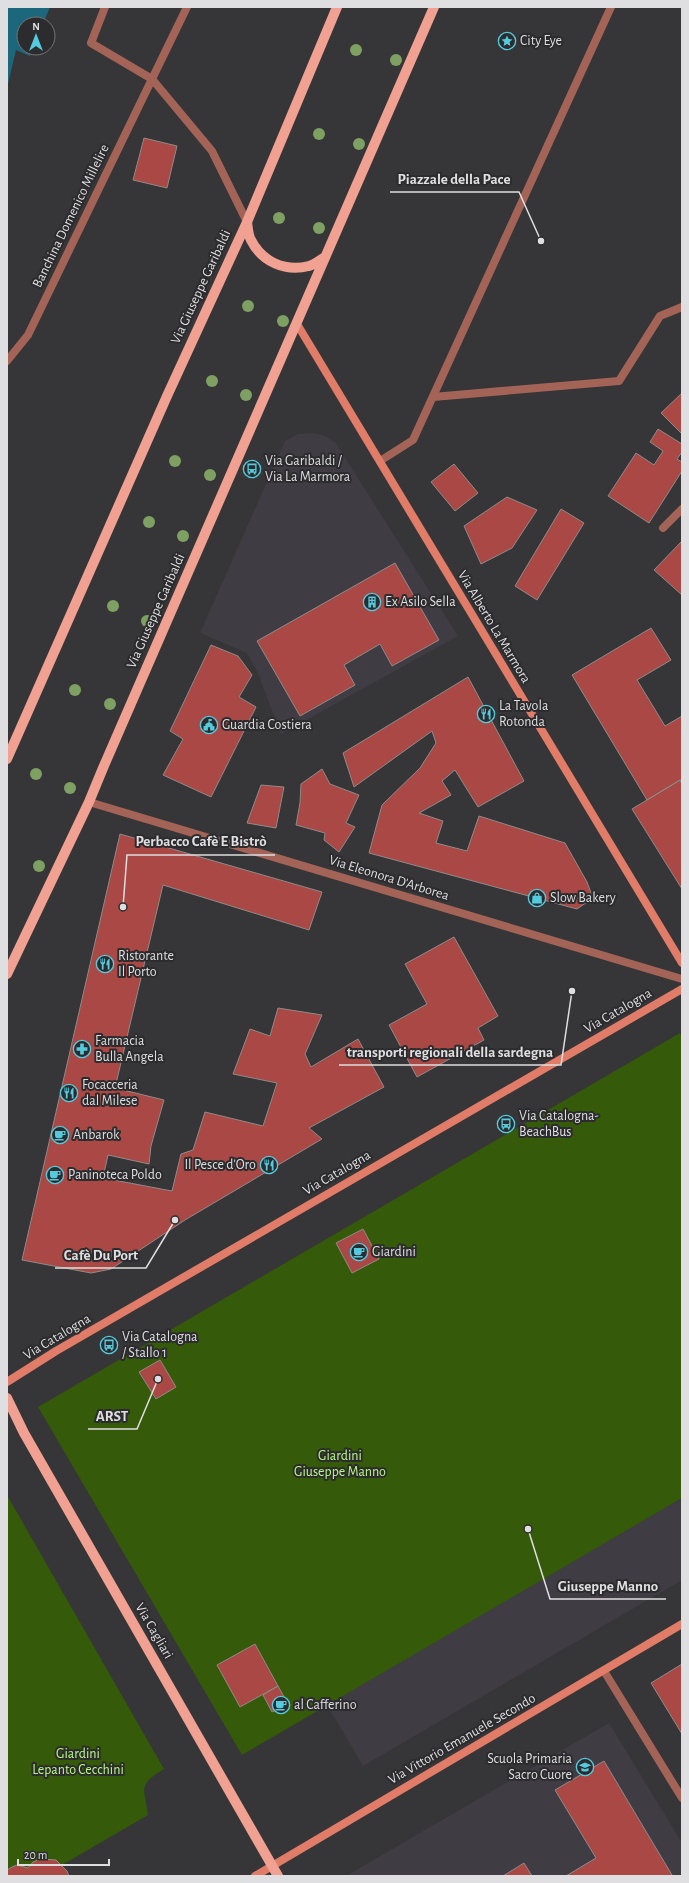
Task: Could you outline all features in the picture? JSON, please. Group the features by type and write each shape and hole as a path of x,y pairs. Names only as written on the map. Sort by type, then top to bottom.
{"main road":[{"name":"Via Giuseppe Garibaldi","path":"7,759 167,396 246,222 337,7"},
{"name":"Via Giuseppe Garibaldi","path":"7,974 89,802 434,7"},
{"name":"Via Giuseppe Garibaldi","path":"246,222 250,240 260,254 275,264 292,268 310,266 325,257"},
{"name":"Via Alberto La Marmora","path":"297,324 682,963"},
{"name":"Via Catalogna","path":"7,1382 56,1351 682,989"},
{"name":"Via Cagliari","path":"7,1398 24,1433 278,1876"},
{"name":"Via Vittorio Emanuele Secondo","path":"255,1876 682,1624"}],"street":[{"path":"105,7 91,43 152,79 212,151 246,222"},
{"name":"Banchina Domenico Millelire","path":"7,361 28,335 187,7"},
{"path":"380,461 413,440 611,7"},
{"path":"433,397 619,381 660,316 682,307"},
{"path":"663,528 682,509"},
{"name":"Via Eleonora D'Arborea","path":"89,802 682,979"},
{"path":"604,1671 682,1798"}],"shaded area":[{"path":"312,433 323,435 335,442 458,636 281,734 257,671 247,653 200,633 285,441 298,434"},
{"path":"682,1498 682,1580 363,1766 327,1705"},
{"name":"Scuola Primaria Sacro Cuore","path":"609,1723 682,1843 682,1876 346,1876"}],"green space":[{"name":"Giardini Giuseppe Manno","path":"680,1033 682,1037 682,1498 242,1755 38,1407"},
{"name":"Giardini Lepanto Cecchini","path":"7,1495 164,1769 149,1780 144,1788 148,1815 62,1865 53,1860 44,1859 36,1862 28,1868 17,1865 7,1870"}],"water":[{"path":"7,7 50,7 46,16 16,16 16,50 7,88"}],"building":[{"path":"144,138 177,146 167,188 133,180"},
{"path":"682,393 682,434 661,413"},
{"path":"658,429 682,444 682,452 677,459 682,462 682,471 649,523 608,496 636,453 654,465 663,451 650,442"},
{"path":"454,464 478,493 455,511 431,482"},
{"path":"507,497 537,510 512,548 481,564 464,526"},
{"path":"561,509 584,523 537,600 515,586"},
{"path":"682,541 682,595 654,570"},
{"name":"Ex Asilo Sella","path":"395,563 439,640 392,666 380,644 344,665 355,685 300,716 257,641"},
{"path":"651,628 671,660 637,680 665,726 682,716 682,779 647,800 572,675"},
{"path":"211,645 238,656 252,675 239,697 256,707 211,797 163,775 183,739 170,731"},
{"path":"468,677 524,781 478,807 455,770 442,781 451,795 419,813 443,821 436,843 467,851 479,816 565,843 587,882 593,898 577,909 369,853 382,805 420,768 436,743 432,731 354,787 343,753"},
{"path":"322,769 330,784 359,795 346,823 355,827 339,852 324,840 325,833 296,825 300,803 301,784"},
{"path":"680,780 682,784 682,889 632,809"},
{"path":"261,785 284,787 276,828 247,823"},
{"path":"120,834 322,892 309,930 163,885 115,1088 164,1100 151,1146 149,1164 108,1155 103,1178 172,1191 181,1154 193,1150 205,1112 263,1126 277,1083 233,1074 250,1029 270,1036 278,1008 322,1015 305,1054 311,1067 358,1039 384,1087 309,1128 322,1139 185,1220 111,1269 91,1273 22,1260"},
{"path":"454,937 498,1016 478,1028 484,1040 417,1077 389,1025 427,1004 405,964"},
{"path":"363,1229 379,1259 352,1273 336,1243"},
{"path":"160,1360 176,1387 156,1399 139,1372"},
{"path":"255,1644 278,1686 240,1707 217,1665"},
{"path":"682,1664 682,1734 651,1683"},
{"path":"278,1686 288,1704 272,1712 263,1695"},
{"path":"604,1761 672,1875 671,1876 566,1876 596,1858 555,1790"},
{"path":"41,1859 56,1860 67,1871 69,1876 7,1876 7,1870 12,1867 17,1865 28,1868 33,1862"},
{"path":"524,1863 532,1876 503,1876"}],"place":[{"name":"City Eye","path":"507,41"},
{"name":"Piazzale della Pace","path":"541,241"},
{"name":"Via Garibaldi / Via La Marmora","path":"252,469"},
{"name":"Ex Asilo Sella","path":"372,602"},
{"name":"La Tavola Rotonda","path":"486,714"},
{"name":"Guardia Costiera","path":"209,725"},
{"name":"Slow Bakery","path":"537,898"},
{"name":"Perbacco Cafè E Bistrò","path":"123,907"},
{"name":"Ristorante Il Porto","path":"105,964"},
{"name":"transporti regionali della sardegna","path":"572,991"},
{"name":"Farmacia Bulla Angela","path":"82,1049"},
{"name":"Focacceria dal Milese","path":"69,1093"},
{"name":"Via Catalogna- BeachBus","path":"506,1124"},
{"name":"Anbarok","path":"60,1135"},
{"name":"Il Pesce d'Oro","path":"269,1165"},
{"name":"Paninoteca Poldo","path":"55,1175"},
{"name":"Cafè Du Port","path":"175,1220"},
{"name":"Giardini","path":"359,1252"},
{"name":"Via Catalogna / Stallo 1","path":"109,1345"},
{"name":"ARST","path":"158,1379"},
{"name":"Giuseppe Manno","path":"528,1529"},
{"name":"al Cafferino","path":"281,1705"},
{"name":"Scuola Primaria Sacro Cuore","path":"585,1767"}]}
